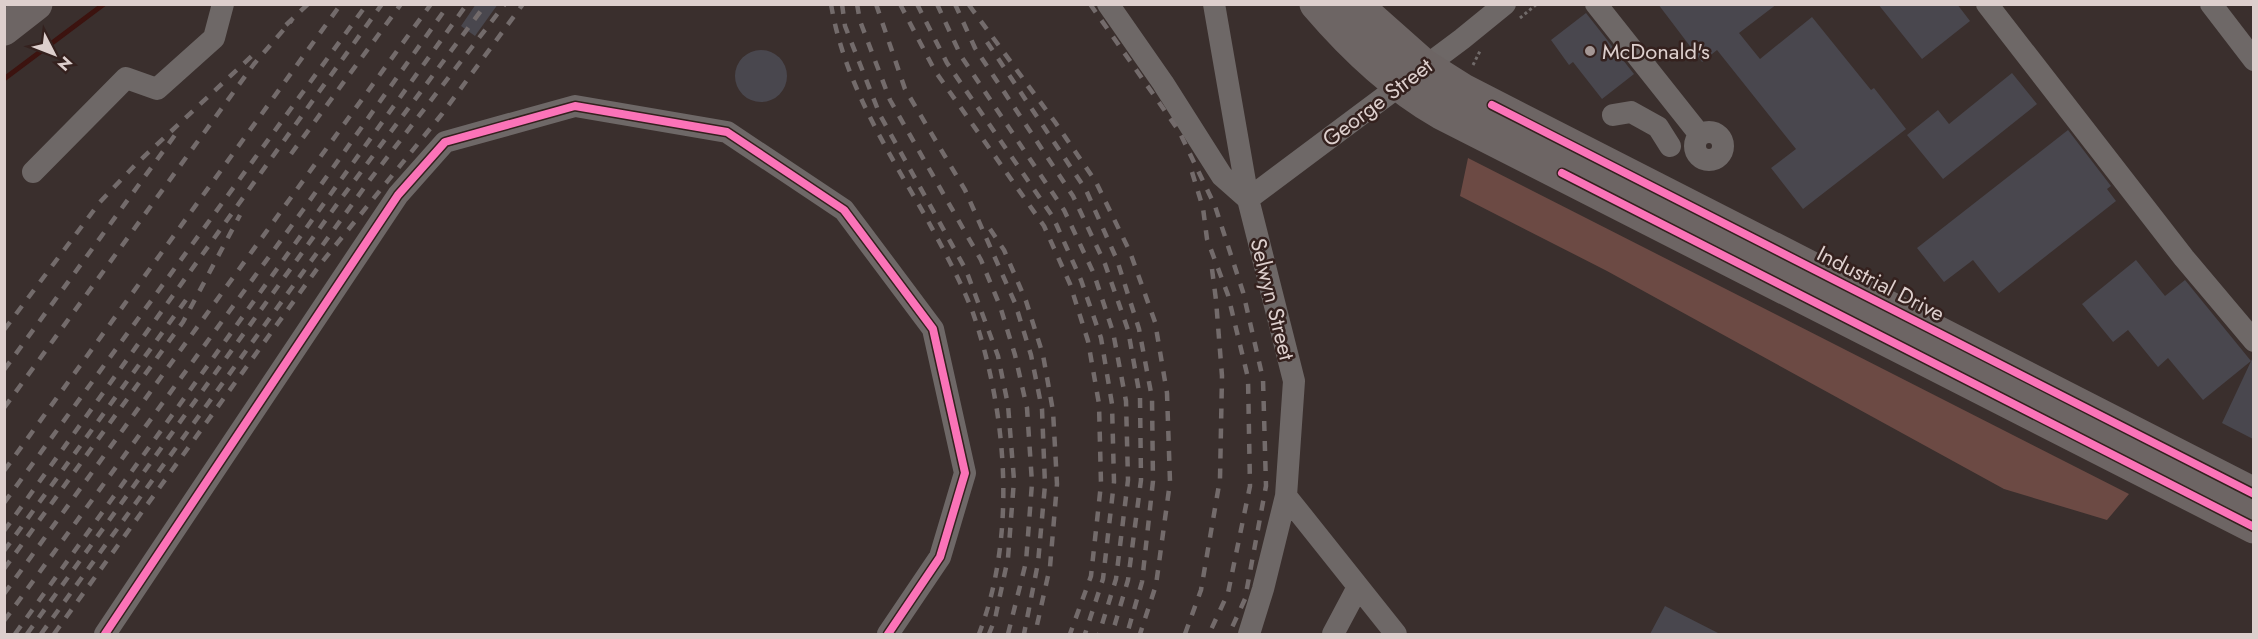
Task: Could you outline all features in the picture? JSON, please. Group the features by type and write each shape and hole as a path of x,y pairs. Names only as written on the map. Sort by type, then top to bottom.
{"highway":[{"path":"4,29 36,4"},
{"name":"Industrial Drive","path":"1316,4 1367,56 1413,76 1473,95 2253,494"},
{"name":"Industrial Drive","path":"1355,4 1441,112 2253,527"}],"street":[{"path":"33,172 126,78 156,89 214,38 223,4"},
{"path":"1108,4 1163,83 1222,176 1248,199"},
{"name":"Selwyn Street","path":"1214,4 1248,199 1294,381 1286,496 1263,589 1249,634"},
{"name":"George Street","path":"1248,199 1505,4"},
{"path":"1596,4 1700,135"},
{"path":"1987,4 2184,258 2253,341"},
{"path":"2211,4 2253,60"},
{"path":"105,634 398,195 445,142 575,106 727,132 844,210 933,329 965,473 940,557 888,634"},
{"path":"1613,115 1631,112 1658,127 1670,146"},
{"path":"1286,496 1396,634"},
{"path":"1333,634 1358,587"}],"shaded area":[{"path":"1468,158 2129,494 2107,520 2004,489 1607,271 1460,196"}],"building":[{"path":"476,4 498,4 475,36 461,26"},
{"path":"1658,4 1777,4 1739,33 1760,59 1812,17 1871,90 1874,88 1906,129 1803,209 1771,168 1796,149 1717,50 1702,62"},
{"path":"1878,4 1957,4 1970,21 1922,59"},
{"name":"McDonald's","path":"1586,13 1634,74 1602,99 1573,62 1569,65 1551,40"},
{"path":"756,50 766,50 780,57 787,76 780,95 766,102 756,102 746,98 739,91 735,81 735,71 739,61 746,54"},
{"path":"2012,73 2037,104 1943,179 1907,135 1938,110 1949,124"},
{"path":"2068,130 2111,186 2107,189 2116,201 1999,293 1973,260 1944,282 1917,248"},
{"path":"2136,260 2165,296 2185,280 2251,361 2203,400 2168,358 2158,367 2128,330 2113,342 2082,304"},
{"path":"2253,357 2253,439 2222,423"},
{"path":"1665,606 1720,634 1650,634"}],"waterway":[{"path":"4,79 104,4"}],"railway":[{"path":"286,25 308,4"},
{"path":"4,471 341,4"},
{"path":"4,503 367,4"},
{"path":"4,531 382,4"},
{"path":"291,154 401,4"},
{"path":"4,594 431,4"},
{"path":"4,621 303,210 449,4"},
{"path":"15,634 467,4"},
{"path":"27,634 343,196 486,4"},
{"path":"41,634 369,181 505,4"},
{"path":"54,634 322,262 442,114 523,4"},
{"path":"831,4 837,33 857,89 869,116 957,277 973,313 985,351 1000,432 1003,515 999,556 991,596 979,634"},
{"path":"842,4 845,26 880,115 966,270 998,356 1008,405 1014,480 1008,558 995,619 989,634"},
{"path":"857,4 860,21 890,100 981,260 1000,306 1015,355 1027,408 1032,483 1026,562 1008,634"},
{"path":"876,4 905,89 965,190 1015,303 1031,355 1042,409 1045,485 1038,563 1024,634"},
{"path":"900,4 935,71 1044,226 1070,284 1088,341 1099,404 1101,484 1091,576 1070,634"},
{"path":"917,4 947,63 1053,217 1081,280 1101,338 1112,404 1114,482 1103,579 1085,634"},
{"path":"937,4 961,56 1064,210 1094,274 1113,332 1126,401 1128,480 1116,579 1099,634"},
{"path":"955,4 975,48 1073,196 1105,264 1128,330 1140,397 1141,480 1128,580 1112,634"},
{"path":"1090,4 1179,131 1215,206 1243,292 1263,379 1266,486 1245,599 1229,634"},
{"path":"969,5 1096,182 1130,252 1155,322 1167,393 1170,482 1156,585 1140,634"},
{"path":"4,408 254,64 292,20"},
{"path":"987,42 1086,190 1117,260 1139,329 1152,398 1153,481 1142,582 1127,634"},
{"path":"4,330 100,202 136,164 255,53"},
{"path":"4,370 175,135"},
{"path":"1192,172 1203,208 1207,239 1228,295 1248,378 1250,486 1228,593 1209,634"},
{"path":"4,569 183,322 240,215"},
{"path":"990,229 1004,250 1026,301 1043,355 1053,411 1057,484 1050,567 1035,634"},
{"path":"1185,634 1201,590 1220,479 1222,376 1212,269"},
{"path":"4,551 191,293"}],"cycle path":[{"path":"1492,105 2254,494"},
{"path":"105,634 398,195 445,142 575,106 727,132 844,210 933,329 965,473 940,557 888,634"},
{"path":"1562,173 2254,527"}],"place":[{"name":"McDonald's","path":"1590,51"}]}
